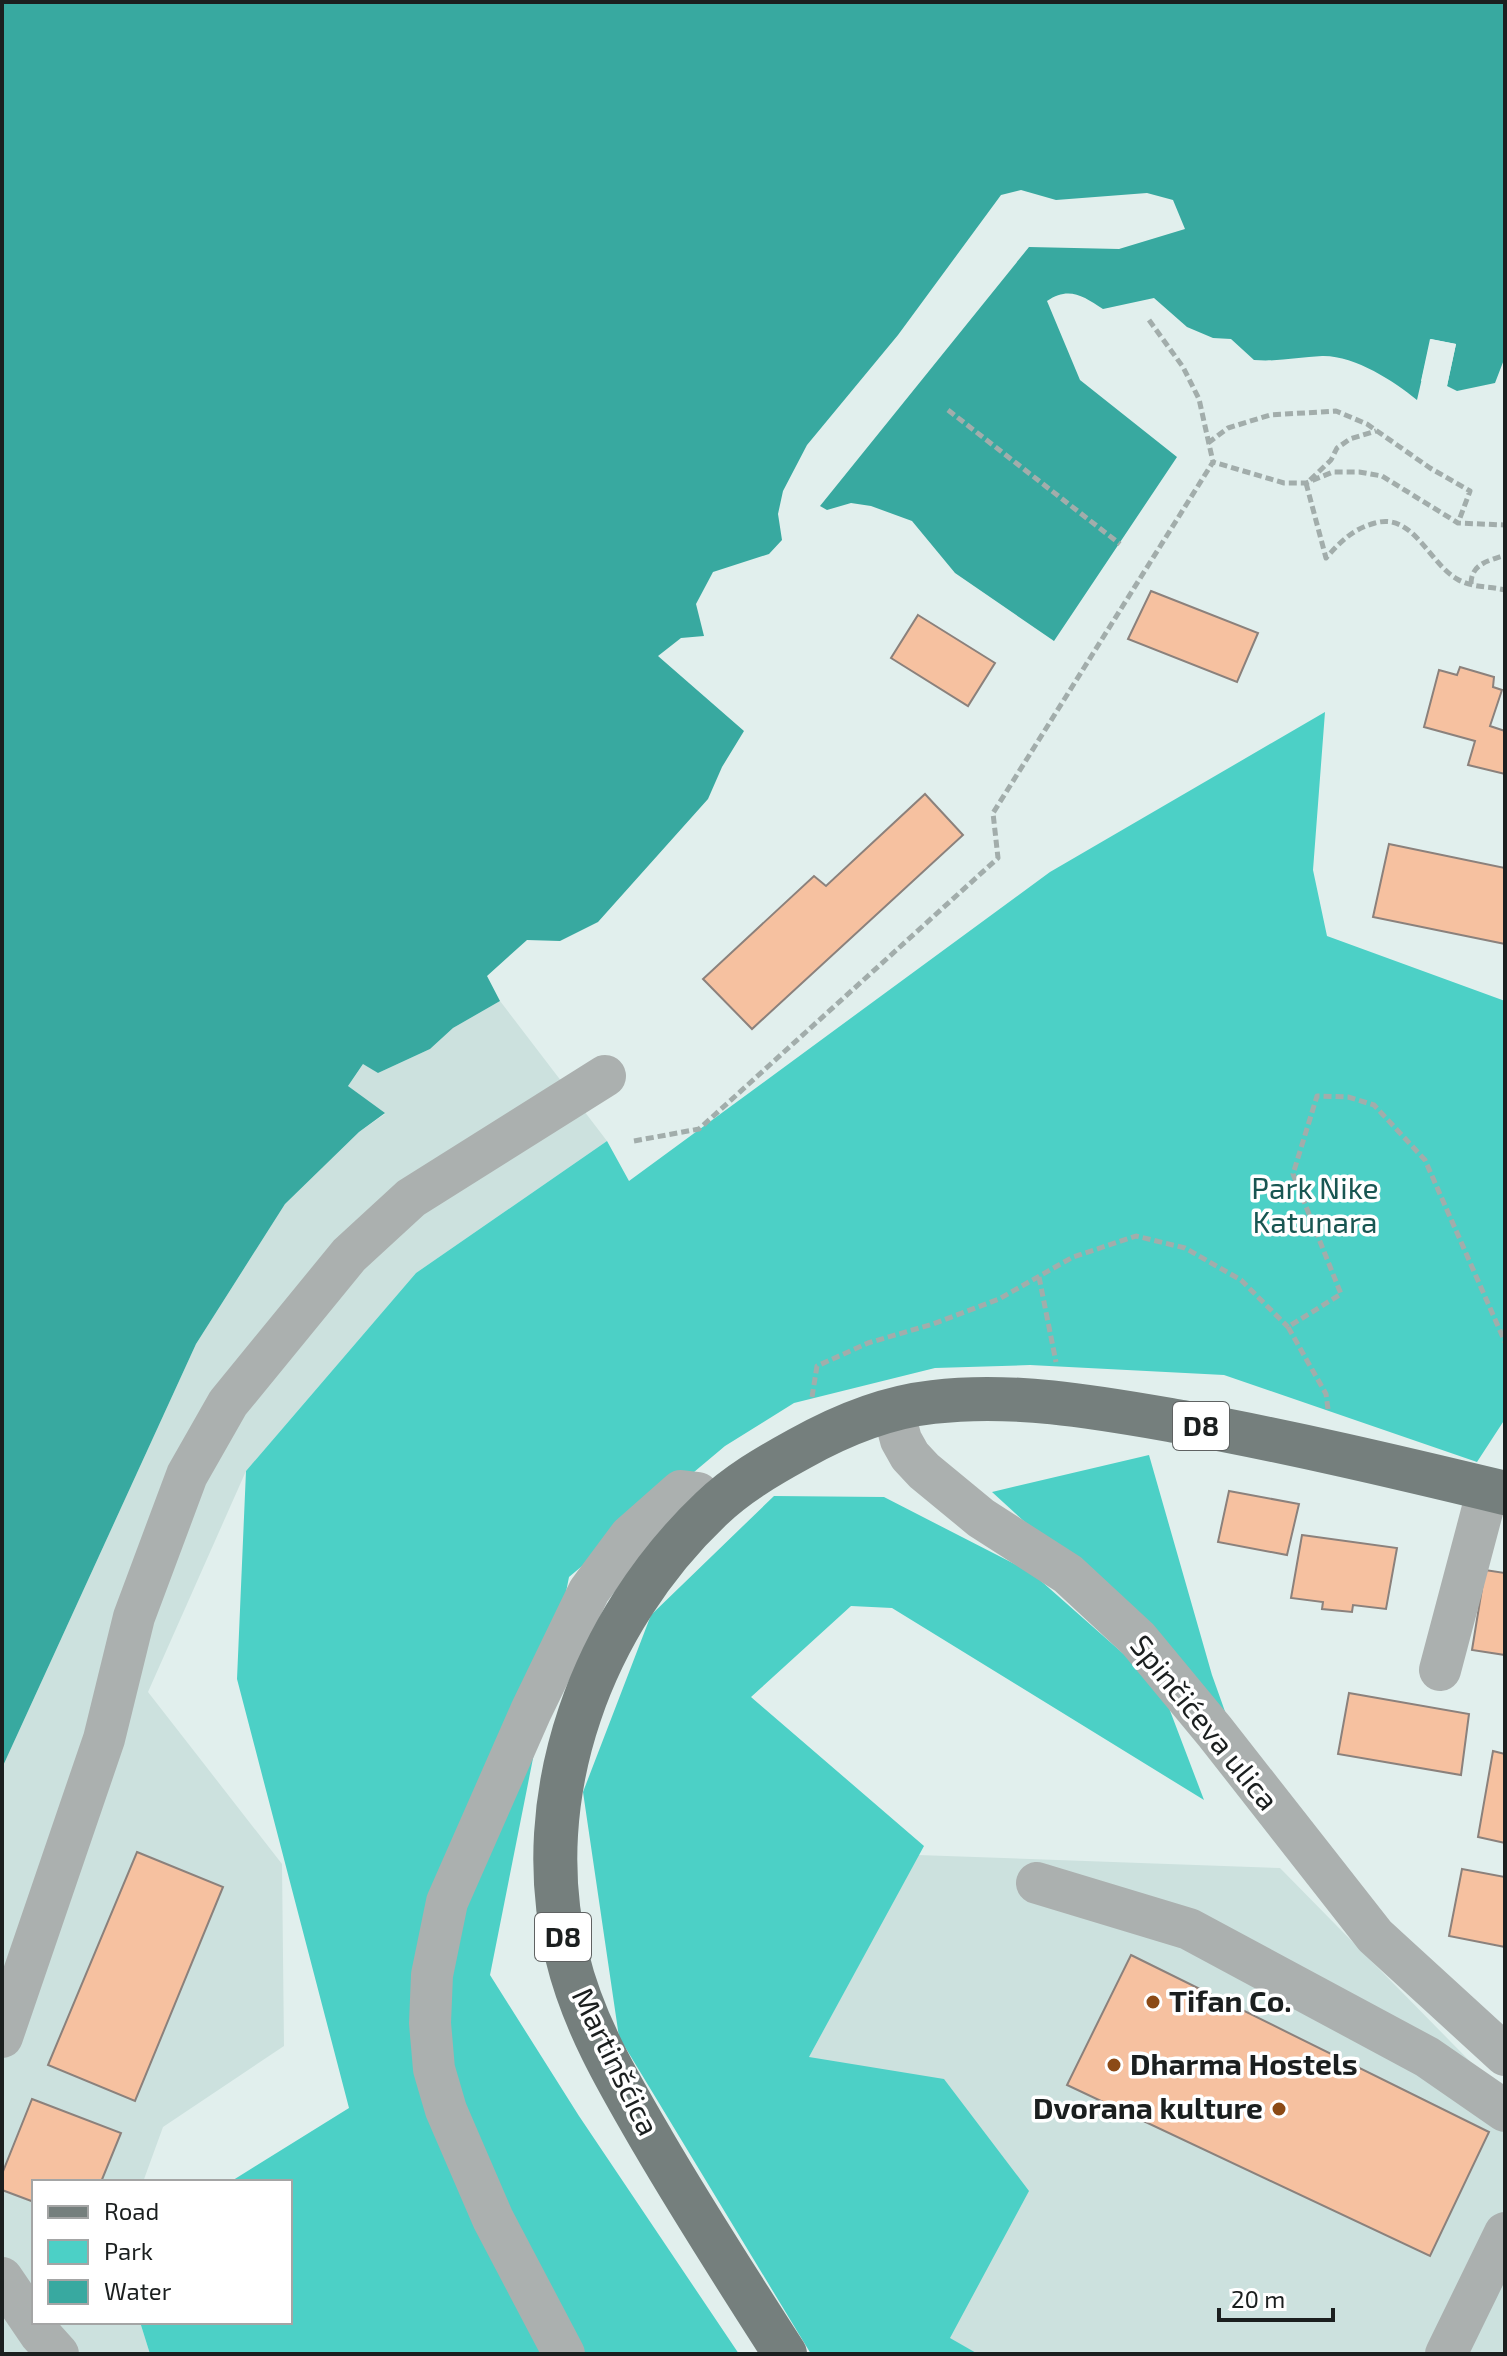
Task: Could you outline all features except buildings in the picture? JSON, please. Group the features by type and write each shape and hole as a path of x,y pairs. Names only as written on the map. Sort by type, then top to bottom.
{"main road":[{"name":"D8","path":"893,1410 965,1399 1096,1407 1302,1444 1496,1491"},
{"name":"Martinšćica","path":"785,2354 683,2193 615,2077 584,2013 566,1955 557,1900 554,1856 558,1805 581,1708 607,1650 639,1591 670,1551 712,1507 764,1468 828,1433 893,1410"}],"street":[{"path":"2,2037 104,1739 134,1617 187,1475 228,1403 349,1255 411,1198 605,1076"},
{"name":"Spinčićeva ulica","path":"893,1410 901,1440 924,1471 981,1518 1068,1574 1138,1639 1375,1936 1505,2055"},
{"path":"564,2354 493,2219 446,2110 434,2069 430,2023 432,1975 447,1902 531,1711 589,1591 630,1536 681,1491 698,1493 712,1507"},
{"path":"1440,1670 1496,1491"},
{"path":"1037,1883 1189,1929 1427,2057 1505,2111"},
{"path":"1446,2354 1505,2233"},
{"path":"2,2278 32,2322"},
{"path":"33,2324 58,2354"}],"path":[{"path":"634,1141 699,1129 998,858 993,813 1213,462 1199,399 1191,381 1149,320"},
{"path":"948,410 1120,544"},
{"path":"1208,443 1228,428 1270,415 1336,411 1377,431 1470,491 1458,523"},
{"path":"1306,483 1331,460 1337,448 1350,439 1377,431"},
{"path":"1213,462 1284,483 1306,483 1333,472 1382,476 1458,523 1505,525"},
{"path":"1306,483 1326,558 1344,537 1363,526 1384,520 1399,522 1456,579 1505,590"},
{"path":"1471,584 1471,575 1476,566 1505,555"},
{"path":"1288,1327 1341,1294 1293,1174 1317,1096 1348,1097 1374,1105 1425,1160 1505,1342"},
{"path":"811,1401 817,1366 868,1343 933,1324 999,1299 1073,1257 1136,1236 1185,1248 1241,1280 1288,1327 1326,1394 1329,1422"},
{"path":"1039,1277 1059,1374"}],"shaded area":[{"path":"500,1001 607,1141 416,1273 246,1471 148,1692 282,1864 284,2046 163,2127 144,2180 32,2180 32,2324 141,2324 150,2354 2,2354 2,1768 196,1344 285,1204 359,1132 385,1114 348,1086 364,1063 378,1073 430,1049 453,1028"},
{"path":"918,1855 1280,1868 1505,2097 1505,2354 978,2354 950,2339 809,2057"}],"green space":[{"name":"Park Nike Katunara","path":"1325,712 1313,870 1327,936 1505,1001 1505,1419 1477,1462 1224,1375 1030,1365 935,1368 794,1403 725,1446 569,1577 490,1975 579,2116 739,2354 150,2354 141,2324 292,2324 292,2180 233,2180 349,2108 237,1679 246,1471 416,1273 607,1141 629,1181 1050,872"},
{"path":"1149,1455 1212,1675 1232,1731 1120,1609 992,1492"},
{"path":"774,1496 884,1497 1032,1573 1161,1687 1204,1800 892,1608 851,1606 751,1697 924,1846 809,2057 944,2079 1029,2191 950,2338 978,2354 811,2354 619,2037 583,1792 651,1615"}],"water":[{"path":"2,2 1505,2 1505,357 1495,383 1457,391 1447,386 1456,344 1431,339 1417,400 1385,377 1347,360 1322,356 1254,360 1231,339 1213,338 1187,327 1154,298 1103,309 1076,294 1062,294 1047,301 1080,380 1177,457 1054,641 955,573 912,521 871,506 851,503 827,510 820,506 1029,247 1119,249 1185,229 1173,200 1147,193 1056,200 1021,190 1001,195 898,335 807,445 783,491 778,514 782,540 769,554 713,572 696,604 704,636 681,638 658,656 744,731 722,767 708,799 598,922 560,941 527,940 487,976 500,1001 453,1028 430,1049 378,1073 363,1064 348,1086 385,1113 359,1132 285,1204 196,1344 2,1768"}],"pier":[{"path":"1430,339 1456,344 1447,386 1443,386 1451,347 1433,344 1425,382 1421,381"}],"place":[{"name":"Tifan Co.","path":"1153,2002"},
{"name":"Dharma Hostels","path":"1114,2065"},
{"name":"Dvorana kulture","path":"1279,2109"}]}
